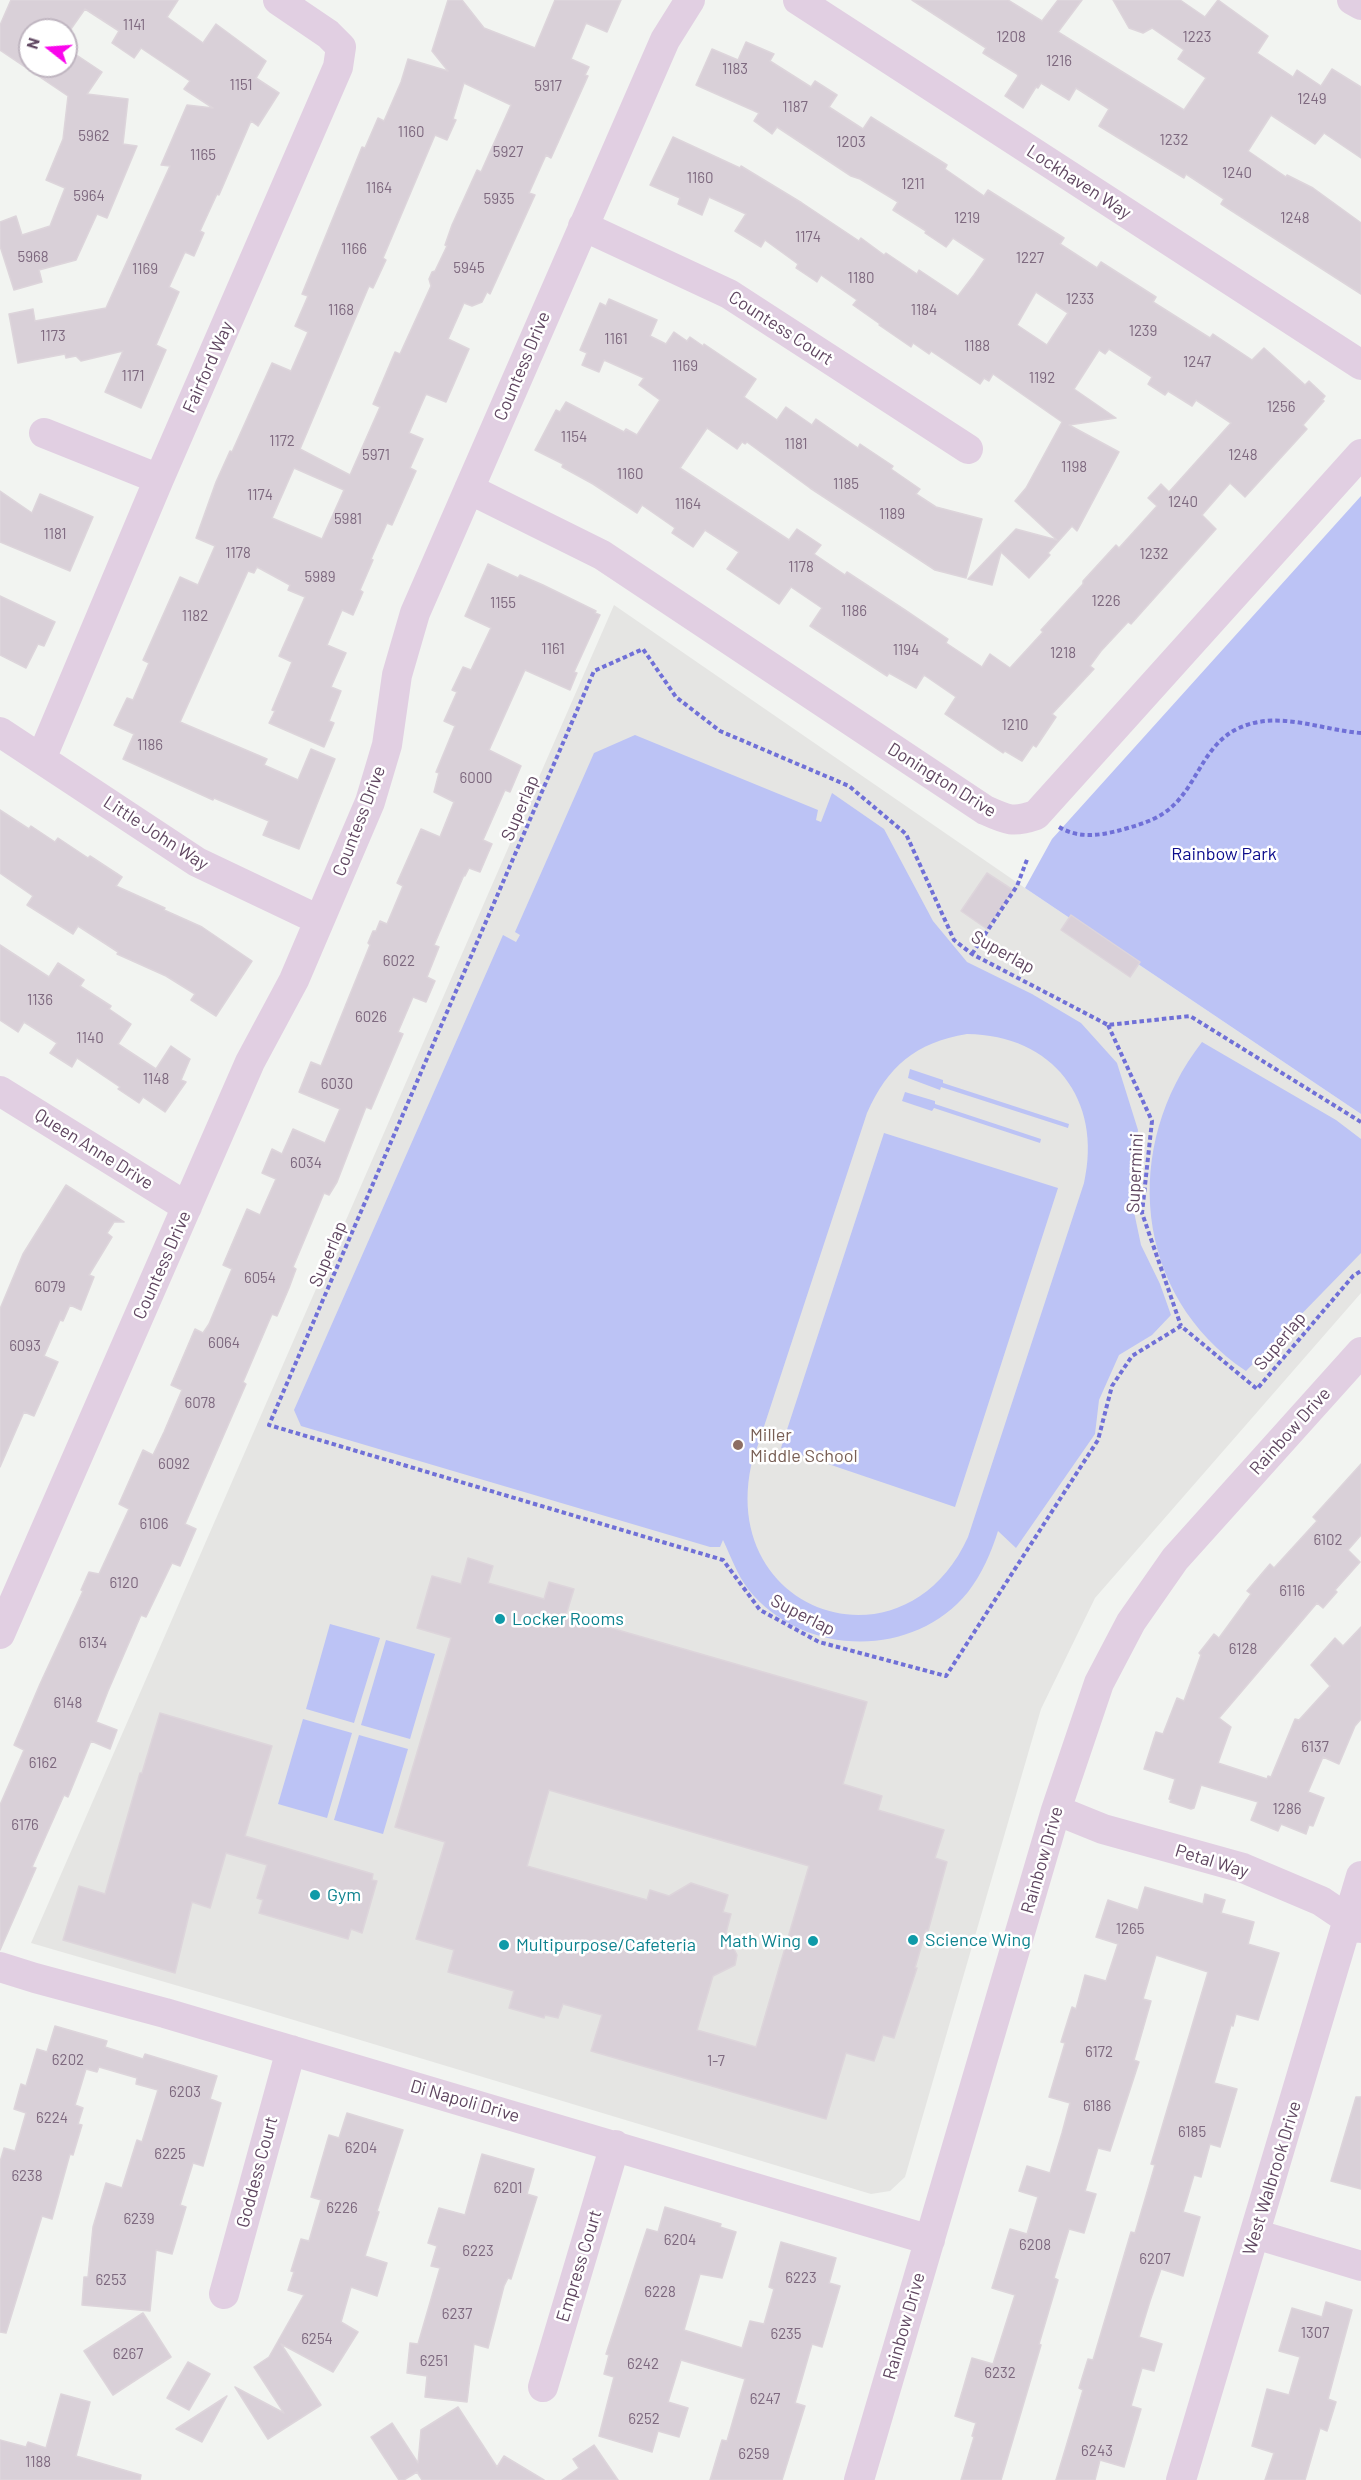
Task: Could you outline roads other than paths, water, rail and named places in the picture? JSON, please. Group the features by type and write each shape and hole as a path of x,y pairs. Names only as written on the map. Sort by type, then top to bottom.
{"street":[{"name":"Fairford Way","path":"41,759 159,479 338,67 341,47 328,34 278,0"},
{"name":"Countess Drive","path":"0,1634 250,1062 294,980 370,802 387,745 397,675 415,613 665,40 690,0"},
{"name":"Lockhaven Way","path":"798,0 1361,365"},
{"path":"1352,0 1361,5"},
{"name":"Countess Court","path":"583,226 729,294 968,449"},
{"path":"44,433 159,479"},
{"name":"Donington Drive","path":"469,489 602,555 986,810 1006,820 1019,821 1036,815 1361,454"},
{"name":"Little John Way","path":"0,732 197,862 319,920"},
{"name":"Queen Anne Drive","path":"0,1091 187,1207"},
{"name":"Rainbow Drive","path":"859,2480 1056,1810 1099,1683 1131,1622 1175,1559 1361,1352"},
{"name":"Petal Way","path":"1056,1810 1103,1829 1242,1868 1322,1901 1355,1923"},
{"name":"West Walbrook Drive","path":"1181,2480 1255,2234 1355,1923 1361,1876"},
{"name":"Di Napoli Drive","path":"2,1974 291,2050 930,2240"},
{"name":"Goddess Court","path":"224,2294 291,2050"},
{"name":"Empress Court","path":"543,2387 615,2145"},
{"path":"1255,2234 1361,2266"}],"place":[{"name":"Miller Middle School","path":"738,1445"},
{"name":"Locker Rooms","path":"500,1619"},
{"name":"Gym","path":"315,1895"},
{"name":"Science Wing","path":"913,1940"},
{"name":"Math Wing","path":"813,1941"},
{"name":"Multipurpose/Cafeteria","path":"504,1945"}],"park label":[{"name":"Rainbow Park","path":"1224,854"}]}
